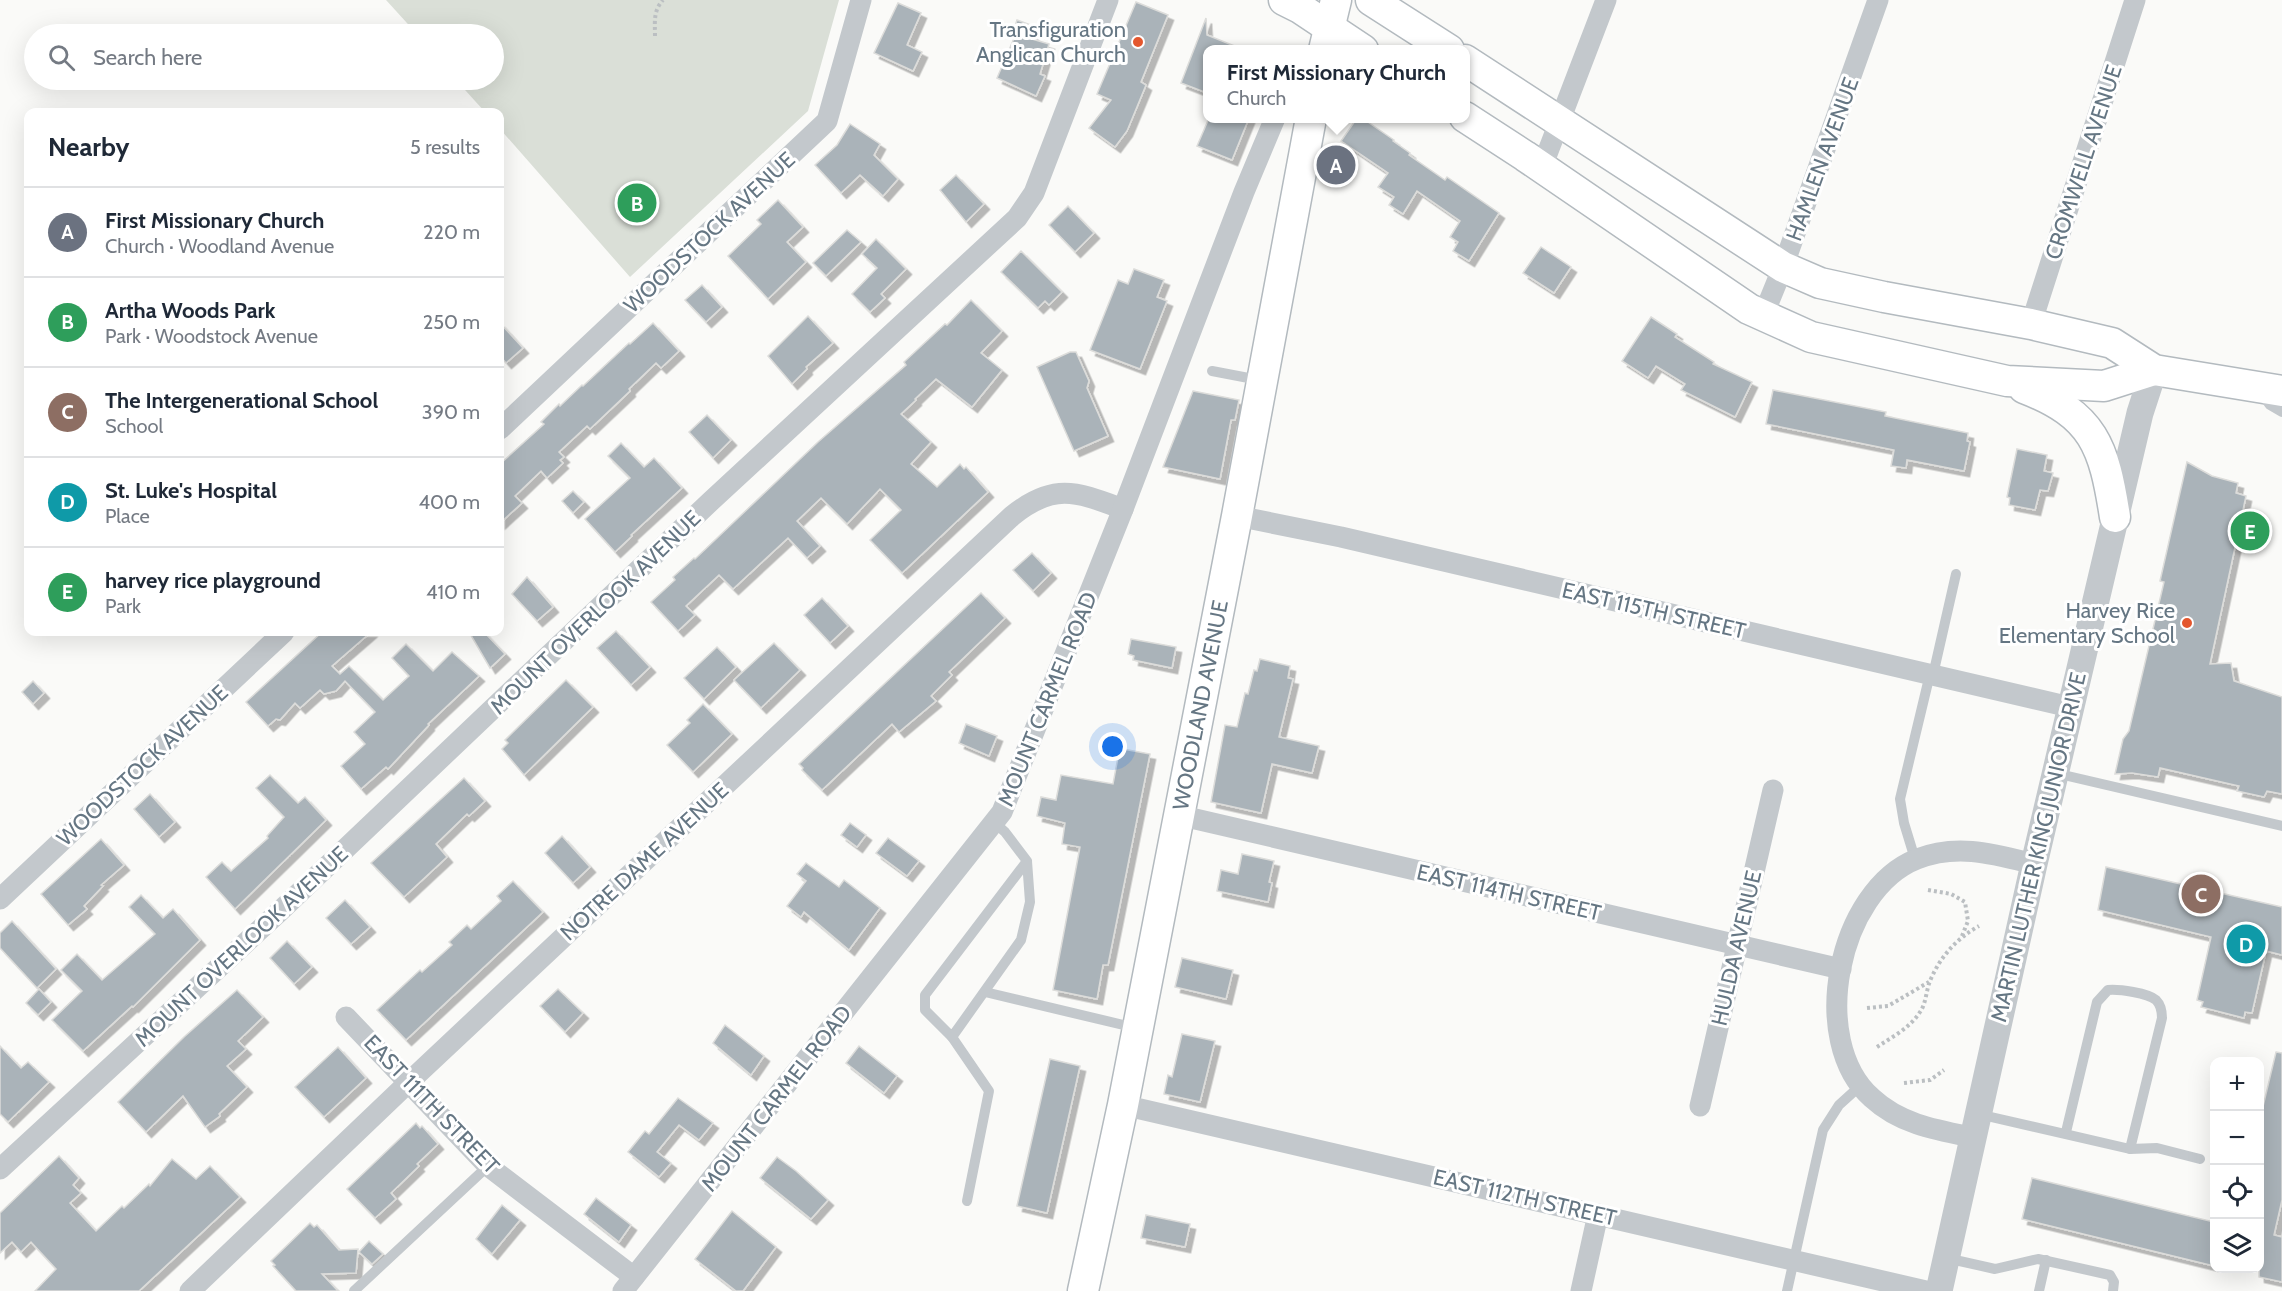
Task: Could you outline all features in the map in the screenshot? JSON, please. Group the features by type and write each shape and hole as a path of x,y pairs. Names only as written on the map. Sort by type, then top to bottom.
{"main road":[{"path":"1284,0 1329,25 1356,45"},
{"path":"1371,0 1441,45"},
{"path":"1470,63 1783,267 1820,283 2031,324 2112,343 2154,370 2269,388"},
{"path":"1470,120 1749,309 1811,338 2007,381 2104,387 2154,370"},
{"name":"WOODLAND AVENUE","path":"1083,1291 1123,1105 1310,123"},
{"path":"2007,381 2060,405 2085,425 2096,441 2103,460 2110,484 2115,517"}],"street":[{"name":"WOODSTOCK AVENUE","path":"504,425 827,121 861,0"},
{"name":"MOUNT OVERLOOK AVENUE","path":"0,1169 279,912 711,501 1017,218 1034,193 1108,0"},
{"path":"1542,167 1606,0"},
{"name":"HAMLEN AVENUE","path":"1763,316 1783,267 1878,0"},
{"name":"CROMWELL AVENUE","path":"2031,324 2135,0"},
{"path":"1313,45 1329,25"},
{"name":"MOUNT CARMEL ROAD","path":"629,1284 1002,812 1273,123"},
{"name":"MARTIN LUTHER KING JUNIOR DRIVE","path":"1939,1291 2070,707 2140,413 2154,370"},
{"name":"NOTRE DAME AVENUE","path":"190,1291 409,1082 1029,502 1046,495 1076,493 1123,509"},
{"name":"EAST 115TH STREET","path":"1237,516 1352,540 2070,707"},
{"name":"WOODSTOCK AVENUE","path":"0,899 280,636"},
{"name":"HULDA AVENUE","path":"1700,1106 1773,790"},
{"name":"EAST 114TH STREET","path":"1178,815 1841,969"},
{"path":"1975,1125 1917,1125 1882,1107 1860,1086 1849,1069 1838,1029 1837,1008 1841,969 1855,924 1863,907 1882,882 1915,860 1935,853 1967,850 2034,864"},
{"name":"EAST 111TH STREET","path":"346,1017 488,1166 629,1284"},
{"name":"EAST 112TH STREET","path":"1123,1105 1926,1291"},
{"path":"1581,1291 1598,1214"}],"lane":[{"path":"1212,371 1262,381"},
{"path":"2269,388 2270,405 2282,412"},
{"path":"1915,860 1904,823 1900,799 1956,574"},
{"path":"2055,773 2282,826"},
{"path":"952,1037 1021,940 1030,902 1027,861 1005,832 994,822"},
{"path":"967,1201 989,1091 952,1037 925,1010 925,995 1027,861"},
{"path":"2066,1132 2097,1002 2108,990 2117,989 2148,996 2156,1000 2161,1008 2162,1018 2130,1149"},
{"path":"985,992 1137,1029"},
{"path":"1787,1291 1823,1130 1839,1105 1860,1086"},
{"path":"1975,1125 2066,1132 2130,1149 2157,1148 2200,1158"},
{"path":"354,1291 488,1166"},
{"path":"1946,1258 1995,1269 2032,1259 2046,1260 2110,1275 2114,1282 2113,1291"},
{"path":"2038,1291 2046,1260"}],"path":[{"path":"655,36 655,16 663,0"},
{"path":"1928,890 1951,894 1965,902 1968,921 1962,936"},
{"path":"1877,1047 1903,1030 1922,1011 1930,981 1945,954 1962,936 1978,926"},
{"path":"1867,1008 1888,1006 1930,981"},
{"path":"1904,1083 1930,1080 1944,1070"}],"shaded area":[{"path":"386,0 839,0 808,111 630,277 504,134 504,108 481,108 465,90 504,90 504,24 408,24"}],"building":[{"path":"1136,2 1168,15 1141,82 1146,85 1127,131 1115,147 1089,128 1111,100 1097,94"},
{"path":"898,3 921,13 907,45 922,52 913,71 874,53"},
{"path":"1206,18 1207,35 1232,45 1203,45 1203,91 1181,83"},
{"path":"1017,20 1036,27 1032,39 1049,44 1040,74 1045,76 1036,96 997,78 1015,36 1012,35"},
{"path":"1207,123 1247,123 1232,160 1197,146"},
{"path":"1354,123 1369,123 1445,180 1447,177 1499,213 1469,261 1453,251 1458,242 1450,237 1460,221 1417,191 1403,214 1389,205 1394,197 1378,187 1388,173 1341,141"},
{"path":"850,124 880,144 874,155 898,179 883,196 860,175 841,193 815,165 837,145"},
{"path":"956,175 984,204 966,222 940,190"},
{"path":"778,200 803,227 787,242 806,262 768,299 728,256 761,224 757,220"},
{"path":"1068,206 1094,233 1075,252 1049,225"},
{"path":"847,230 861,242 826,276 813,263"},
{"path":"876,239 906,269 881,294 885,298 870,312 852,294 877,268 862,254"},
{"path":"1541,247 1571,267 1554,293 1523,273"},
{"path":"1021,251 1062,292 1049,305 1045,301 1038,308 1001,272"},
{"path":"1134,269 1164,280 1157,297 1167,301 1140,369 1090,350 1118,280 1128,284"},
{"path":"702,285 722,307 706,322 685,300"},
{"path":"971,300 1002,331 981,353 1002,370 972,407 936,379 901,414 931,442 911,464 937,487 960,464 964,469 966,467 988,492 902,573 870,540 901,510 880,489 847,524 821,498 797,521 820,546 807,558 788,538 733,589 719,575 686,606 695,615 678,631 651,602 675,580 673,577 695,559 818,442 906,365 904,362 945,324 947,325"},
{"path":"808,316 833,343 806,367 807,369 792,384 768,356"},
{"path":"1651,317 1677,334 1675,337 1714,362 1713,364 1752,382 1735,417 1681,390 1685,384 1656,366 1648,378 1622,361"},
{"path":"653,323 679,351 661,368 656,363 590,429 587,426 559,452 564,457 560,460 563,463 547,478 541,471 515,496 522,503 504,519 504,460 544,424 541,422 559,404 560,406"},
{"path":"504,327 523,348 506,363 504,361"},
{"path":"1070,352 1076,352 1089,381 1087,388 1108,436 1074,451 1037,367"},
{"path":"1773,390 1886,412 1885,416 1968,433 1967,441 1970,442 1964,471 1907,460 1906,468 1891,466 1894,450 1766,424"},
{"path":"1193,391 1239,400 1235,420 1231,420 1220,479 1163,467"},
{"path":"707,415 731,440 713,458 689,432"},
{"path":"621,443 644,467 654,458 682,488 615,552 585,519 630,478 608,456"},
{"path":"2017,449 2047,455 2044,471 2053,473 2048,491 2040,490 2035,510 2009,505 2010,498 2007,497"},
{"name":"Harvey Rice Elementary School","path":"2187,462 2212,476 2238,483 2236,493 2246,496 2210,664 2231,663 2234,681 2282,697 2282,794 2267,791 2264,797 2237,791 2239,786 2160,768 2158,777 2132,773 2115,774 2123,739 2129,731 2164,582 2160,581"},
{"path":"573,491 584,502 573,513 562,501"},
{"path":"1032,553 1051,573 1033,591 1013,570"},
{"path":"527,577 553,607 537,621 512,594"},
{"path":"981,593 1005,618 949,672 952,675 931,696 936,701 899,732 892,724 822,790 799,764"},
{"path":"822,598 848,626 830,643 804,615"},
{"path":"616,631 650,667 631,685 597,648"},
{"path":"318,636 366,636 332,666 340,674 349,666 383,700 409,676 392,658 406,644 433,671 452,652 479,676 428,724 388,769 386,767 361,789 341,766 365,744 354,732 375,712 345,681 336,691 324,694 320,690 300,708 295,703 280,720 276,719 268,726 246,702"},
{"path":"471,636 488,636 505,654 490,668"},
{"path":"1131,639 1176,647 1172,668 1133,660 1134,656 1128,654"},
{"path":"774,643 800,670 761,708 734,680"},
{"path":"717,647 736,667 704,699 684,678"},
{"path":"1260,659 1290,666 1288,678 1293,679 1279,737 1319,746 1312,773 1272,764 1261,813 1211,802 1225,725 1237,727 1245,693 1248,694 1254,670 1257,671"},
{"path":"566,680 593,707 524,775 502,749 508,743 505,740"},
{"path":"33,681 44,693 33,704 22,692"},
{"path":"703,704 732,734 693,772 667,745 690,723 687,720"},
{"path":"966,724 997,736 989,756 959,743"},
{"path":"1123,749 1150,754 1108,965 1103,965 1097,999 1053,990 1080,847 1062,844 1065,823 1037,816 1041,797 1056,800 1061,775 1113,784 1119,752"},
{"path":"270,775 298,803 305,797 326,820 235,909 206,877 222,862 231,871 268,838 267,836 284,817 256,788"},
{"path":"464,778 485,801 469,816 467,814 436,844 447,857 404,897 371,863"},
{"path":"150,794 175,822 159,837 134,809"},
{"path":"850,823 866,835 857,847 841,835"},
{"path":"562,836 590,867 573,883 545,853"},
{"path":"888,838 919,861 907,876 876,853"},
{"path":"101,839 124,865 101,885 103,886 84,906 87,909 68,925 41,894"},
{"path":"1242,854 1274,861 1269,882 1272,883 1268,902 1217,891 1221,870 1238,874"},
{"path":"806,863 839,887 844,880 880,908 849,950 804,912 801,917 787,906 806,881 797,874"},
{"path":"2106,867 2282,907 2282,955 2266,951 2252,1013 2245,1012 2244,1018 2201,1007 2203,1002 2197,1000 2211,937 2098,910"},
{"path":"513,881 543,912 406,1040 377,1010 420,970 422,972 452,945 449,942 467,925 471,929 501,901 497,896"},
{"path":"141,895 163,918 173,909 200,940 133,1007 83,1051 52,1020 82,991 61,970 77,954 102,980 155,934 129,907"},
{"path":"345,900 370,927 351,944 326,918"},
{"path":"12,921 56,969 37,988 0,948 0,933"},
{"path":"287,941 312,967 294,984 270,958"},
{"path":"1182,958 1233,970 1226,999 1175,987"},
{"path":"39,989 51,1002 38,1015 26,1003"},
{"path":"558,989 583,1013 565,1032 540,1006"},
{"path":"237,990 263,1017 238,1041 246,1049 227,1066 247,1087 219,1114 220,1116 205,1127 183,1096 146,1132 118,1102 184,1037"},
{"path":"725,1025 764,1056 751,1075 713,1043"},
{"path":"1182,1034 1215,1041 1200,1102 1164,1094 1168,1075 1172,1077"},
{"path":"0,1046 21,1068 28,1062 49,1082 8,1122 0,1114"},
{"path":"859,1046 897,1076 884,1093 846,1063"},
{"path":"338,1047 366,1078 324,1117 295,1087"},
{"path":"2276,1052 2282,1053 2282,1200 2274,1235 2282,1237 2282,1282 2259,1277 2259,1273 2264,1273 2264,1102"},
{"path":"1050,1059 1080,1066 1047,1213 1017,1206"},
{"path":"678,1098 713,1123 699,1140 679,1125 657,1152 671,1163 659,1177 628,1152 645,1131 649,1134"},
{"path":"416,1123 420,1128 422,1126 438,1144 391,1193 396,1199 375,1218 347,1189"},
{"path":"59,1156 79,1178 73,1185 81,1193 70,1203 96,1231 122,1206 124,1208 149,1184 150,1186 172,1159 196,1179 210,1166 240,1197 139,1291 35,1291 56,1269 31,1242 21,1252 12,1242 0,1253 0,1213"},
{"path":"777,1157 828,1200 811,1219 760,1178"},
{"path":"2032,1178 2210,1221 2210,1265 2022,1219"},
{"path":"596,1198 631,1225 619,1242 584,1214"},
{"path":"502,1205 520,1220 492,1254 476,1239"},
{"path":"732,1211 776,1247 743,1291 736,1291 695,1259"},
{"path":"1146,1215 1190,1224 1185,1247 1141,1238"},
{"path":"310,1223 314,1227 317,1225 339,1250 358,1249 356,1273 322,1274 338,1291 296,1291 273,1266 275,1265 271,1261"},
{"path":"369,1241 383,1254 372,1264 359,1252"}],"place":[{"name":"Transfiguration Anglican Church","path":"1138,42"},
{"name":"First Missionary Church","path":"1336,165"},
{"name":"Artha Woods Park","path":"637,203"},
{"name":"harvey rice playground","path":"2250,531"},
{"name":"Harvey Rice Elementary School","path":"2187,623"},
{"name":"The Intergenerational School","path":"2201,894"},
{"name":"St. Luke's Hospital","path":"2246,944"}]}
